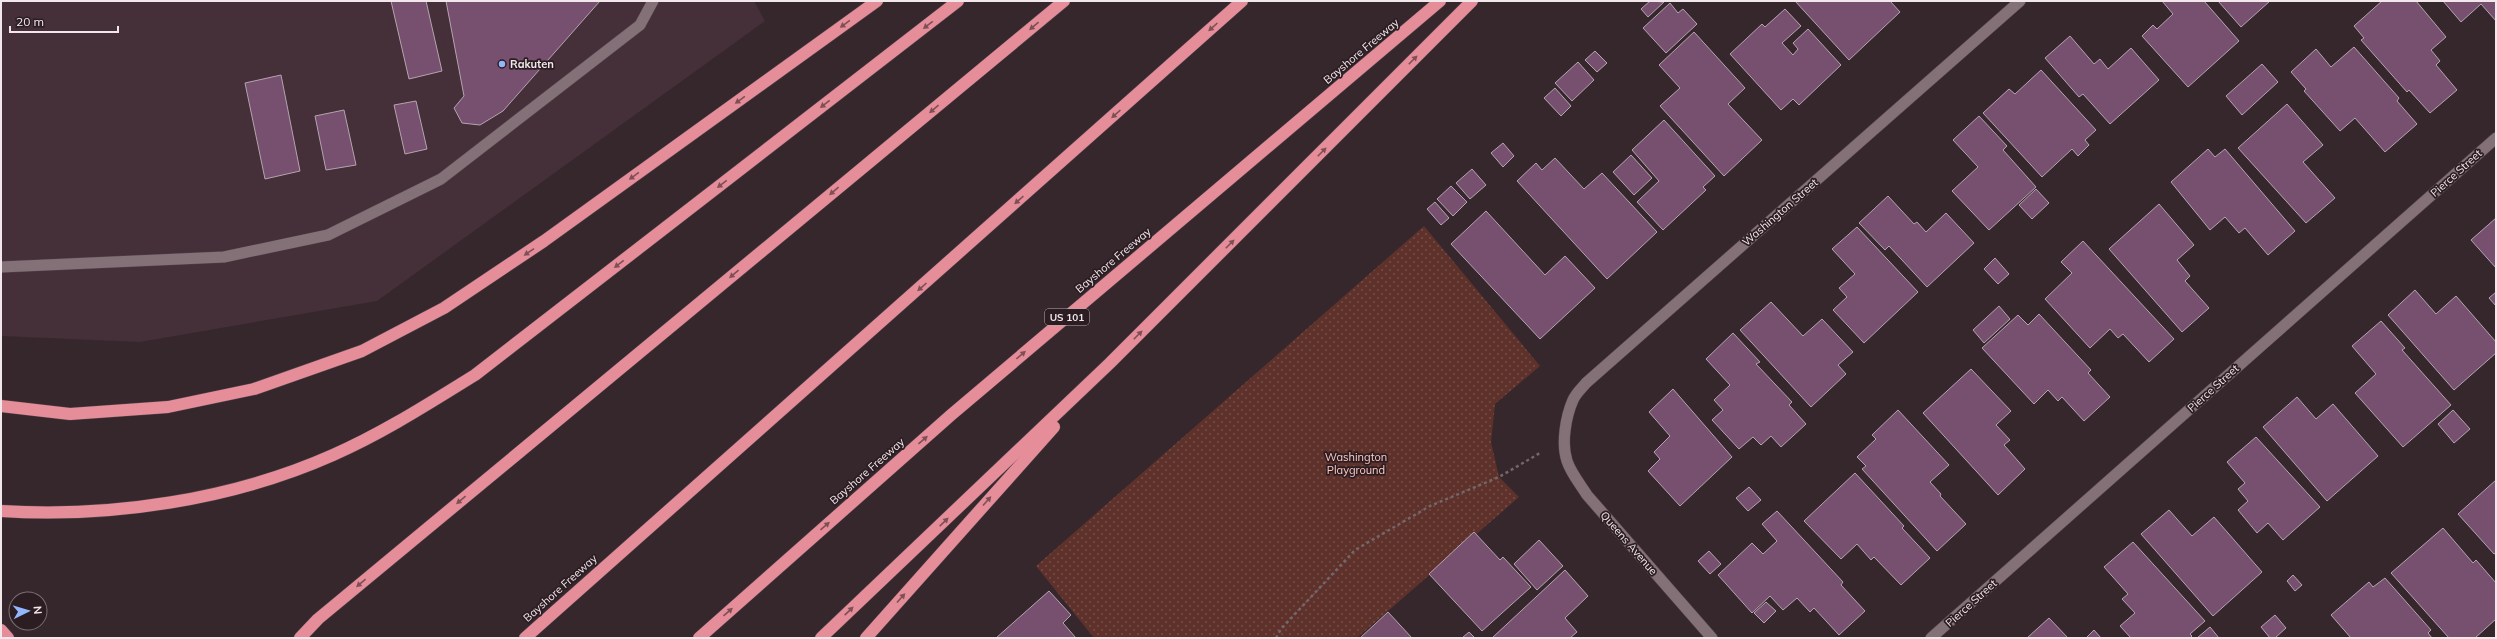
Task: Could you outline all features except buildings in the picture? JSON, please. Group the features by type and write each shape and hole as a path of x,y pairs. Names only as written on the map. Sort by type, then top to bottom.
{"highway":[{"path":"1,406 70,414 168,407 254,389 362,351 444,308 544,241 877,1"},
{"path":"1,511 29,513 105,511 179,500 263,482 332,456 397,423 475,375 958,1"},
{"path":"300,638 318,619 1064,1"},
{"name":"Bayshore Freeway","path":"524,638 1242,1"},
{"name":"Bayshore Freeway","path":"699,638 951,415 1440,1"},
{"path":"821,638 1110,363 1472,1"},
{"path":"866,638 1110,363"},
{"path":"1,630 8,638"}],"street":[{"path":"1,267 224,257 328,235 441,179 640,25 653,1"},
{"name":"Washington Street","path":"1564,438 1567,417 1574,398 1586,383 2020,1"},
{"name":"Pierce Street","path":"1931,638 2496,138"},
{"name":"Queens Avenue","path":"1564,438 1566,459 1574,477 1587,495 1712,638"}],"path":[{"path":"1276,638 1281,629 1355,550 1430,506 1499,477 1564,438"}],"shaded area":[{"path":"1,1 754,1 765,21 377,301 140,342 1,336"}],"green space":[{"name":"Washington Playground","path":"1424,226 1540,366 1495,404 1491,442 1499,477 1519,497 1357,638 1094,638 1036,566"}],"place":[{"name":"Rakuten","path":"502,64"}]}
